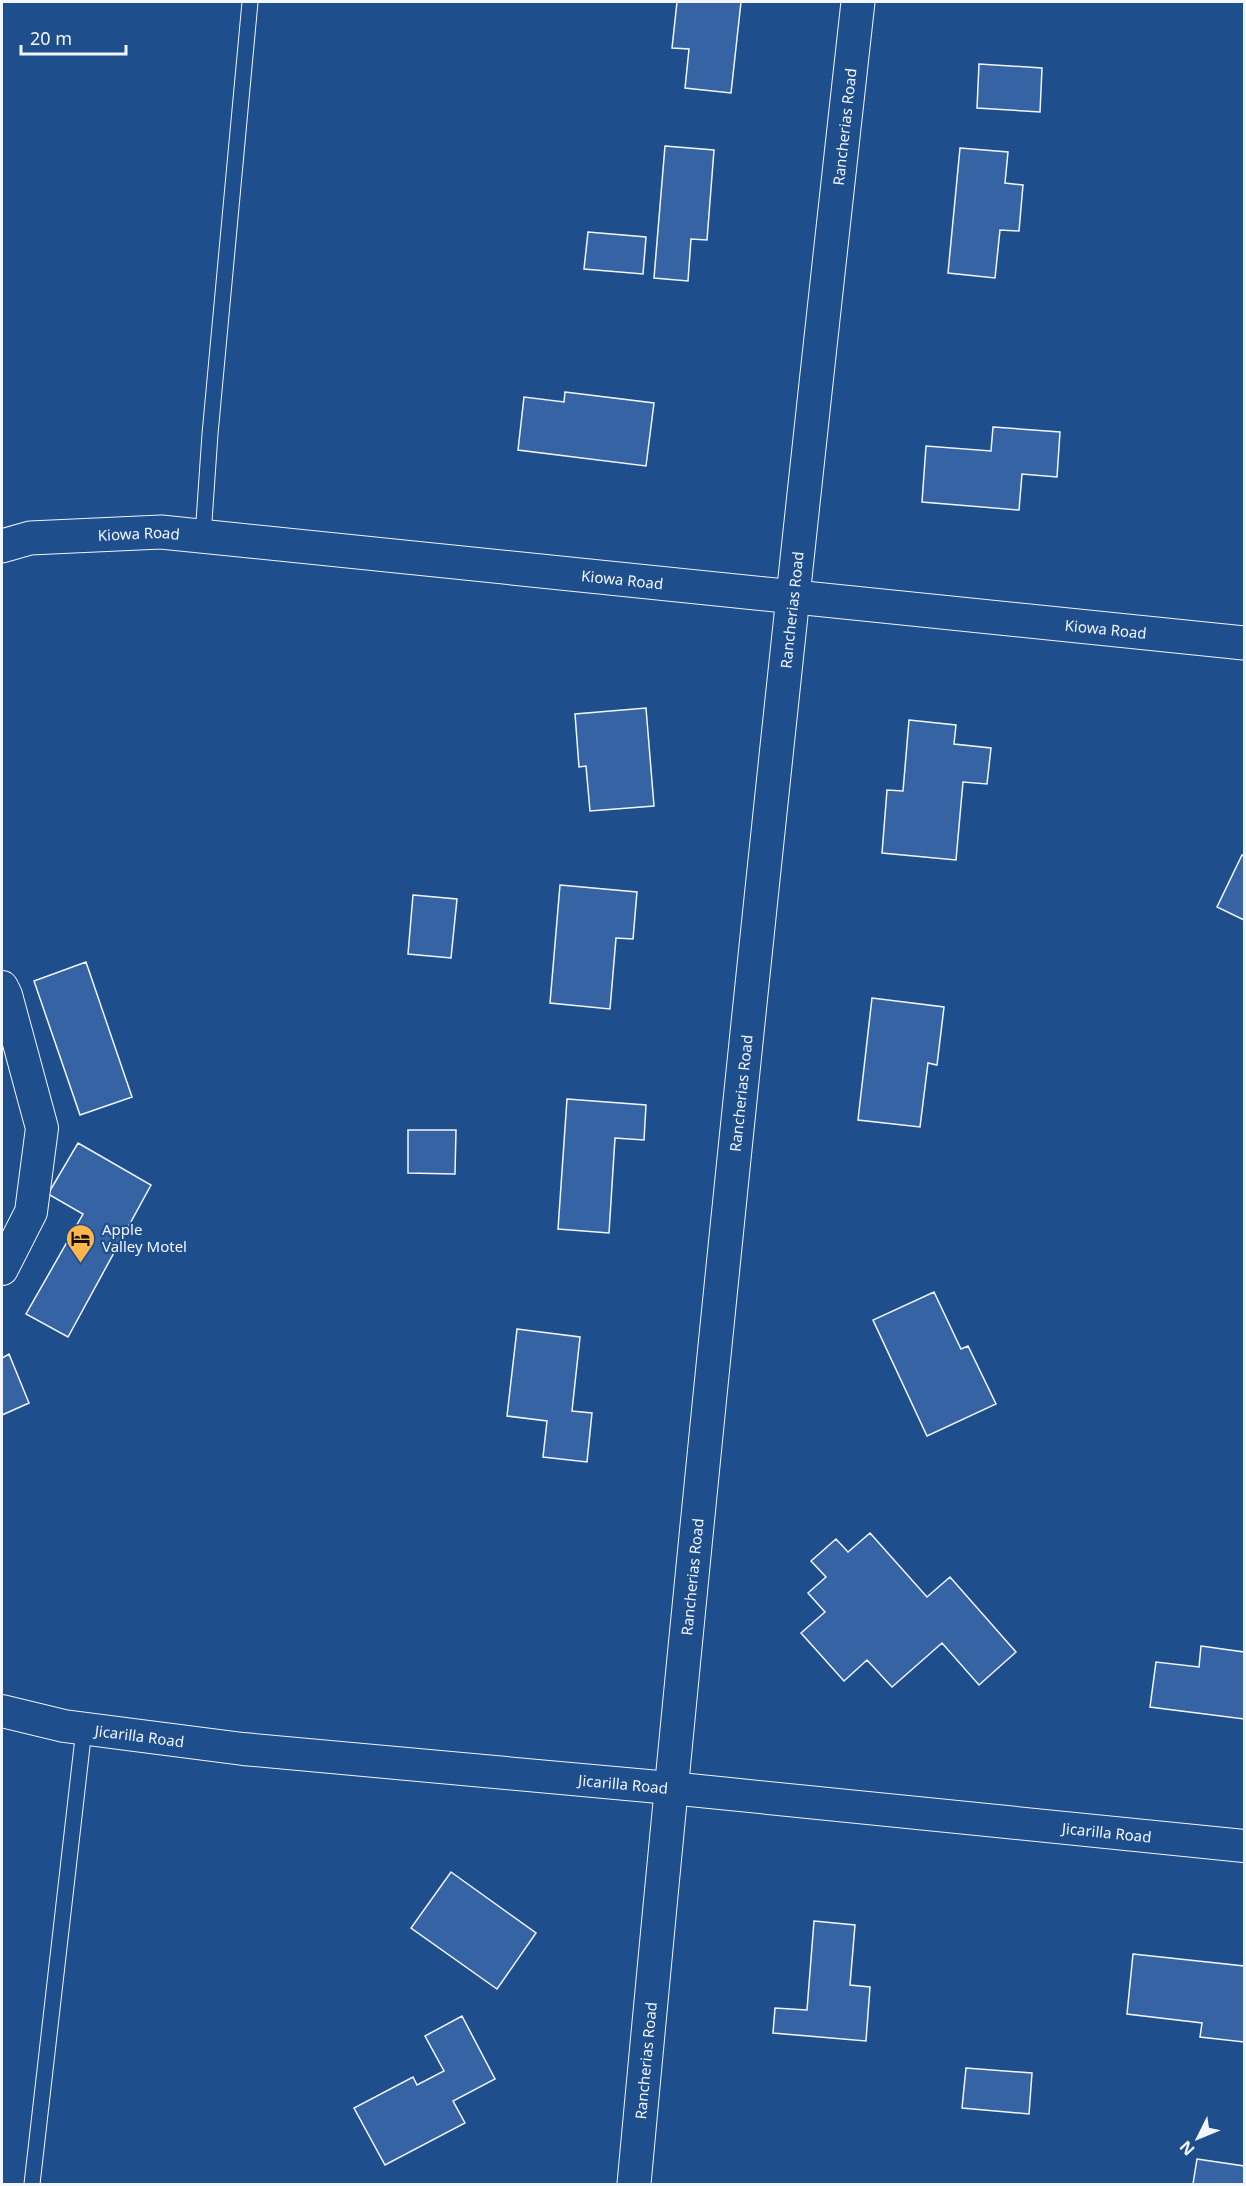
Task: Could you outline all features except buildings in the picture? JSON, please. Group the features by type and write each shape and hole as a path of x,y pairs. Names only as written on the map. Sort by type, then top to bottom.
{"street":[{"name":"Rancherias Road","path":"634,2184 670,1788 792,597 858,2"},
{"name":"Kiowa Road","path":"2,546 30,538 161,532 1245,643"},
{"path":"2,987 42,1128 31,1212 2,1269"},
{"name":"Jicarilla Road","path":"2,1711 64,1726 243,1749 670,1788 1245,1846"}],"lane":[{"path":"203,536 210,434 250,2"},
{"path":"32,2184 84,1729"}],"place":[{"name":"Apple Valley Motel","path":"81,1264"}]}
